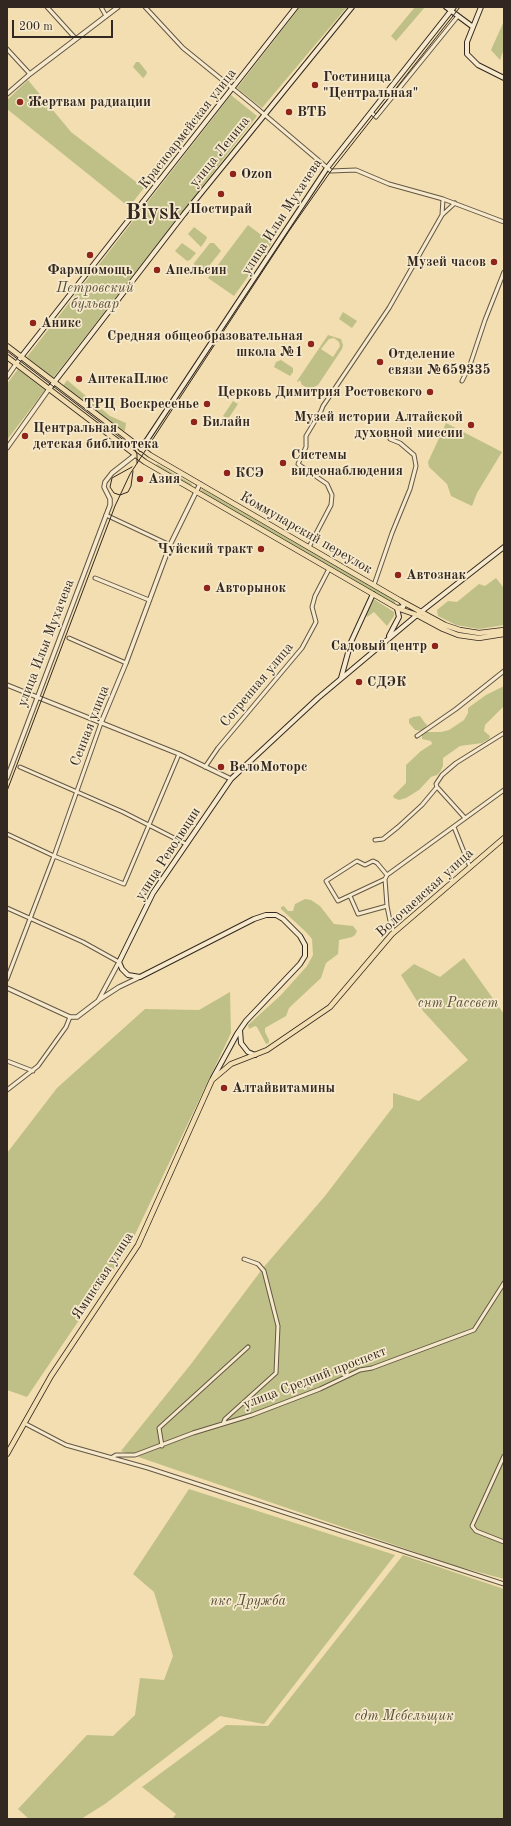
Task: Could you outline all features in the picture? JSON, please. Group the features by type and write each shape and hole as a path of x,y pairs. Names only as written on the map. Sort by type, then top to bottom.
{"main road":[{"name":"Красноармейская улица","path":"21,358 296,7"},
{"name":"улица Ленина","path":"49,389 184,214 352,7"},
{"path":"446,7 473,27"},
{"name":"улица Ильи Мухачева","path":"141,449 326,168 454,7"},
{"path":"481,7 466,49 470,58 478,65 504,78"},
{"name":"Коммунарский переулок","path":"7,346 141,449 402,601 419,613"},
{"name":"Коммунарский переулок","path":"7,357 135,455 397,608 419,613"},
{"name":"улица Революции","path":"119,962 153,893 231,779 318,698 388,638 504,547"},
{"path":"340,679 352,642 373,594"},
{"path":"388,638 399,618 397,608 403,607 404,605 402,601"},
{"path":"419,613 464,632 488,633 504,630"},
{"path":"419,613 443,629 458,635 479,638 504,634"},
{"name":"Волочаевская улица","path":"212,1080 231,1064 256,1056 267,1050 330,1007 394,932 504,838"},
{"path":"119,962 125,973 140,977 254,919 266,915 276,915 283,919 300,936 305,946 305,956 300,964 240,1028 212,1080"},
{"path":"240,1028 241,1043 248,1052 256,1056"},
{"name":"Яминская улица","path":"7,1454 51,1376 138,1245 212,1080"}],"street":[{"path":"47,7 76,39"},
{"path":"101,7 106,16"},
{"path":"7,94 30,74 118,7"},
{"path":"145,7 183,48 331,171 338,172 346,169 356,170 389,184 443,199 504,222"},
{"path":"371,112 376,117 458,16"},
{"path":"7,48 30,74"},
{"path":"442,214 443,199"},
{"path":"308,547 331,505 332,495 327,484 302,468 298,462 306,447 308,432 322,411 323,406 389,308 442,214 455,203"},
{"path":"462,381 470,365 485,320 504,272"},
{"name":"Красноармейская улица","path":"7,377 21,358"},
{"name":"улица Ленина","path":"7,448 49,389"},
{"path":"374,586 392,533 410,489 416,466 414,455 400,443 390,439"},
{"name":"улица Ильи Мухачева","path":"7,778 111,502 104,487 105,482 112,473 135,455"},
{"name":"Сенная улица","path":"7,979 54,856 101,723 126,663 170,545 200,484"},
{"path":"106,515 170,545"},
{"name":"Согренная улица","path":"205,767 218,748 302,648 316,622 312,607 315,596 329,569"},
{"path":"95,578 149,600"},
{"path":"69,638 126,663"},
{"path":"417,736 431,725 456,710 504,671"},
{"path":"7,684 179,754 231,779"},
{"path":"375,840 383,839 422,805 436,787 439,779 446,770 504,733"},
{"name":"улица Революции","path":"54,856 124,884 179,754"},
{"path":"20,767 76,791 186,844"},
{"path":"436,787 465,818"},
{"path":"394,932 387,906 385,879 387,875 504,790"},
{"path":"454,827 470,867"},
{"path":"7,834 54,856"},
{"path":"385,879 338,901 326,881 357,861 365,865 373,861 378,863 387,875"},
{"path":"350,896 358,914 387,906"},
{"path":"7,908 84,942 119,962"},
{"name":"улица Революции","path":"70,1017 80,1016 98,1001 119,962"},
{"path":"98,1001 119,987 140,977"},
{"path":"7,988 70,1017 63,1031 38,1066 7,1090"},
{"path":"7,1061 33,1070"},
{"path":"223,1424 225,1419 276,1373 278,1326 264,1271 258,1264 244,1258"},
{"name":"улица Средний проспект","path":"111,1458 116,1455 135,1455 223,1424 252,1416 320,1389 360,1370 372,1368 474,1330 504,1283"},
{"path":"162,1446 159,1428 248,1347"},
{"path":"24,1423 66,1445 148,1468 504,1584"},
{"path":"504,1456 473,1528 476,1531 504,1542"}],"green space":[{"path":"300,7 347,7 262,108 237,88"},
{"path":"415,7 425,7 396,41 391,36"},
{"path":"504,21 504,49 500,60 491,50"},
{"path":"136,62 139,62 147,72 143,78 133,67"},
{"path":"28,80 71,132 144,188 129,207 7,109 7,100"},
{"name":"Петровский бульвар","path":"231,95 257,116 53,378 27,357"},
{"path":"248,225 272,243 234,296 208,278"},
{"path":"194,227 207,237 201,247 188,234"},
{"path":"182,243 196,253 190,260 187,261 175,251"},
{"path":"210,243 214,243 221,251 205,271 201,272 195,267 194,263"},
{"path":"343,312 357,321 352,328 339,319"},
{"path":"328,335 341,339 343,345 342,349 318,385 308,388 302,385 300,380 298,382 297,381","holes":["334,338 339,342 340,346 333,357 321,349 329,339"]},
{"path":"281,360 293,368 293,372 290,376 274,367 276,362"},
{"path":"18,369 45,390 7,440 7,384"},
{"path":"67,380 110,416 126,423 125,431 116,428 63,386"},
{"path":"233,401 238,404 228,419 223,416"},
{"path":"446,423 502,452 477,493 472,506 451,496 447,484 429,467 428,462"},
{"path":"157,464 192,484 191,486 155,466"},
{"path":"202,489 396,601 394,604 200,492"},
{"path":"496,578 504,588 504,625 479,629 456,625 438,616 437,610 448,601 457,602 479,584 485,586"},
{"path":"372,598 394,612 394,616 387,626 374,612 367,617 366,615"},
{"path":"504,686 504,706 485,725 484,731 490,736 489,739 482,743 460,746 443,758 443,766 440,772 431,777 419,790 406,798 399,800 394,798 393,796 406,783 406,765 421,751 432,744 431,741 422,739 422,734 426,732 441,732 449,730 464,720 468,713 468,708 486,695"},
{"path":"420,716 427,725 422,731 415,730 409,723 409,719"},
{"path":"305,899 311,900 320,906 334,924 353,926 357,931 352,937 339,940 338,954 326,963 321,978 289,1008 286,1016 265,1028 265,1032 269,1040 269,1043 266,1044 257,1027 255,1026 249,1029 248,1025 281,995 307,966 313,955 312,939 281,909 281,907 284,906 288,911 293,911 295,904"},
{"name":"снт Рассвет","path":"464,958 504,1014 504,1579 456,1566 121,1451 191,1364 263,1268 325,1196 393,1107 393,1093 419,1101 468,1060 423,1011 401,975 414,964 440,977"},
{"path":"230,992 231,1033 130,1245 27,1397 7,1390 7,1153 57,1088 145,1009 199,1010"},
{"name":"пкс Дружба","path":"189,1489 395,1555 264,1724 220,1716 105,1804 81,1819 29,1819 18,1809 87,1735 113,1736 135,1715 140,1678 164,1680 173,1656 154,1592 133,1574"},
{"name":"сдт Мебельщик","path":"403,1555 504,1589 504,1819 172,1819 176,1814 142,1787 226,1725 268,1726"}],"tram line":[{"path":"7,791 115,506 130,474 289,231 331,171 460,7"},
{"path":"7,351 134,448 137,454 137,463"},
{"path":"132,467 112,478 110,487 114,493 120,495 128,492 131,486 133,471"}],"place":[{"name":"Гостиница \"Центральная\"","path":"315,85"},
{"name":"Жертвам радиации","path":"20,102"},
{"name":"ВТБ","path":"289,112"},
{"name":"Ozon","path":"233,174"},
{"name":"Постирай","path":"221,194"},
{"name":"Фармпомощь","path":"90,255"},
{"name":"Музей часов","path":"494,262"},
{"name":"Апельсин","path":"157,270"},
{"name":"Аникс","path":"33,323"},
{"name":"Средняя общеобразовательная школа №1","path":"311,344"},
{"name":"Отделение связи №659335","path":"380,362"},
{"name":"АптекаПлюс","path":"79,379"},
{"name":"Церковь Димитрия Ростовского","path":"430,392"},
{"name":"ТРЦ Воскресенье","path":"207,404"},
{"name":"Билайн","path":"194,422"},
{"name":"Музей истории Алтайской духовной миссии","path":"471,425"},
{"name":"Центральная детская библиотека","path":"25,436"},
{"name":"Системы видеонаблюдения","path":"283,463"},
{"name":"КСЭ","path":"227,473"},
{"name":"Азия","path":"140,479"},
{"name":"Чуйский тракт","path":"261,549"},
{"name":"Автознак","path":"398,575"},
{"name":"Авторынок","path":"207,588"},
{"name":"Садовый центр","path":"435,646"},
{"name":"СДЭК","path":"359,682"},
{"name":"ВелоМоторс","path":"221,767"},
{"name":"Алтайвитамины","path":"224,1088"}],"district":[{"name":"Biysk","path":"153,213"}]}
